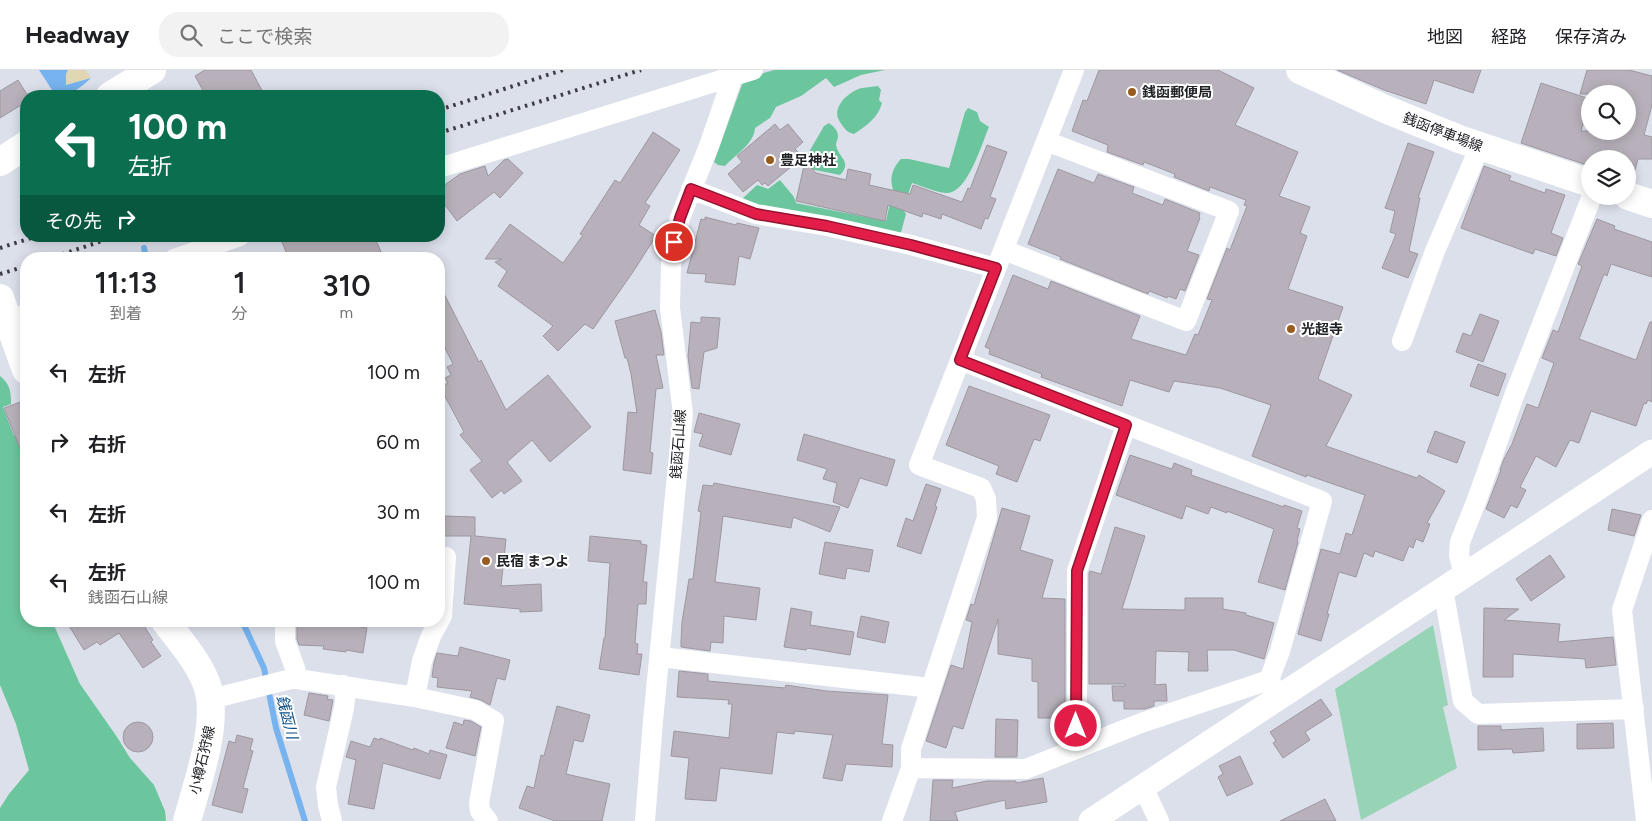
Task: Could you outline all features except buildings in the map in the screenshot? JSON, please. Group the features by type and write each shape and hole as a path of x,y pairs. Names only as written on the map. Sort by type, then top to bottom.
{"main road":[{"path":"119,90 152,70"},
{"name":"銭函停車場線","path":"1300,70 1384,109 1480,146 1581,181"},
{"path":"0,162 20,149"},
{"path":"1636,199 1652,204"},
{"path":"12,311 20,345"},
{"name":"小樽石狩線","path":"168,627 196,664 206,681 211,699 212,713 208,739 187,821"}],"street":[{"path":"445,166 753,70"},
{"path":"892,821 911,768 911,749 987,518 986,499 981,488 919,465 1074,70"},
{"name":"銭函石山線","path":"644,821 683,414 670,308 674,242 680,218 709,146 732,76"},
{"path":"1004,250 1186,321 1229,212 1046,141"},
{"path":"1402,341 1435,250 1480,146"},
{"path":"691,189 756,214 827,226 911,245 996,268"},
{"path":"1464,576 1459,555 1460,542 1514,396 1588,205"},
{"path":"198,252 224,242"},
{"path":"960,360 1322,501 1280,652 1274,688"},
{"path":"1077,748 1077,571 1126,425"},
{"path":"1091,821 1143,787 1274,688 1464,576 1652,452"},
{"path":"1646,821 1622,610 1652,520"},
{"path":"445,572 446,557"},
{"path":"1443,589 1463,701 1478,714 1634,709"},
{"path":"285,627 285,641 294,668 294,679"},
{"path":"415,698 422,661 436,627"},
{"path":"660,657 931,688"},
{"path":"211,699 294,679 415,698 475,710 494,721 479,803 480,811 488,821"},
{"path":"332,821 326,787 344,708 345,699 342,686"},
{"path":"911,768 1026,769 1141,722 1274,688"},
{"path":"1143,787 1159,821"},
{"path":"644,821 652,821"}],"green space":[{"path":"774,70 885,70 861,75 834,87 826,78 801,96 776,107 770,118 755,128 754,134 744,148 725,166 718,165 714,162 744,79"},
{"path":"878,86 881,90 879,100 882,103 878,113 868,124 854,134 847,131 840,122 837,111 842,101 857,90"},
{"path":"968,108 977,112 980,121 989,127 973,167 961,186 954,191 946,193 912,183 903,209 906,214 900,236 763,208 742,199 757,185 768,189 780,180 794,197 796,203 886,221 893,189 892,177 898,162 901,159 909,159 949,168 965,112"},
{"path":"829,123 837,132 837,149 845,163 844,170 840,175 800,167 798,163 809,152 824,126"},
{"path":"0,376 8,385 10,392 11,404 3,407 14,436 20,434 20,627 55,627 80,684 130,758 154,785 165,811 166,821 0,821 0,808 29,770 16,724 0,685"},
{"path":"1433,625 1448,705 1443,707 1457,768 1361,820 1335,689"}],"sand":[{"path":"68,70 86,70 91,78 66,85"}],"water":[{"path":"39,70 68,70 66,85 91,78 76,90 52,90"}],"waterway":[{"name":"銭函川","path":"144,248 145,252"},
{"name":"銭函川","path":"245,627 264,668 276,728 305,821"}],"railway":[{"path":"445,108 563,70"},
{"path":"445,131 641,70"},
{"path":"0,248 20,242"},
{"path":"69,252 99,242"},
{"path":"0,274 20,268"}],"place":[{"name":"銭函郵便局","path":"1132,92"},
{"name":"豊足神社","path":"770,160"},
{"name":"光超寺","path":"1291,329"},
{"name":"民宿 まつよ","path":"486,561"}],"route":[{"path":"674,242 680,218 691,189 756,214 827,226 911,245 996,268 960,360 1126,425 1077,571 1076,726"}]}
